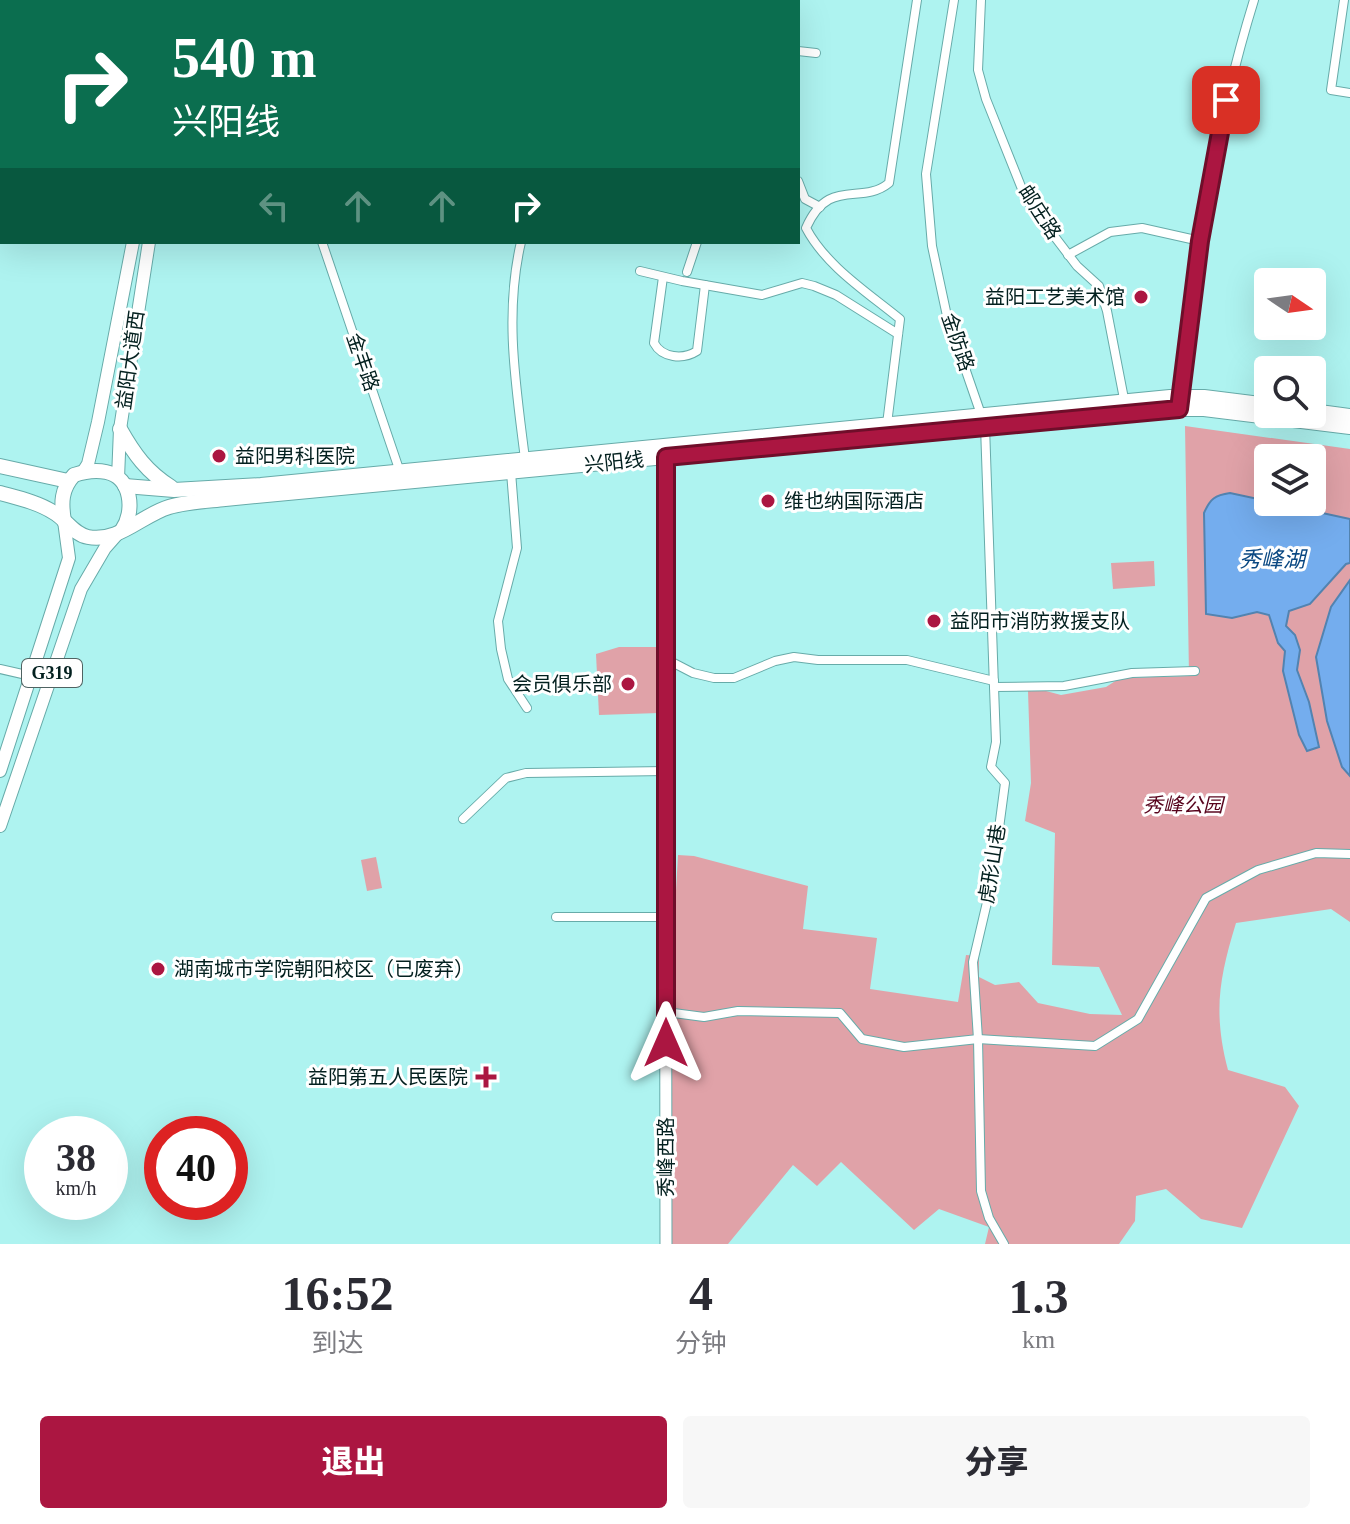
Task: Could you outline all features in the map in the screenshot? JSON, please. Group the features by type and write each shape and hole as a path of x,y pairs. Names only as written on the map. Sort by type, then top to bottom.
{"highway":[{"name":"兴阳线","path":"122,530 169,507 525,459 665,452 1180,403 1204,397 1254,403"},
{"name":"兴阳线","path":"1180,403 1204,409 1350,427"},
{"path":"1326,413 1350,416"},
{"name":"兴阳线","path":"122,482 174,490 511,472 887,424 984,421"},
{"path":"120,429 135,455 153,476 174,490"},
{"path":"0,466 68,481"},
{"path":"0,493 31,501 56,513 64,521 86,537 115,535 128,522 130,507 122,482 107,472 74,475 68,481 61,503 64,521"}],"main road":[{"name":"益阳大道西","path":"83,472 88,464 98,422 133,244"},
{"name":"益阳大道西","path":"122,482 120,429 149,244"},
{"name":"G319","path":"0,771 69,558 64,521"},
{"name":"G319","path":"0,826 81,589 105,548 122,530"},
{"path":"53,611 71,617"}],"street":[{"path":"887,424 900,319 835,265 806,228 812,214 842,193 877,192 889,183 917,0"},
{"name":"金防路","path":"954,0 926,174 932,246 947,316 984,421 994,684"},
{"name":"邮庄路","path":"981,0 978,70 986,99 1026,199 1068,255 1099,286 1107,311 1125,407"},
{"path":"1180,403 1200,241 1226,100 1254,0"},
{"path":"1344,0 1331,90 1350,93"},
{"path":"800,51 816,53"},
{"path":"800,186 805,199 820,207"},
{"path":"1068,255 1110,232 1142,228 1200,241"},
{"name":"金丰路","path":"323,244 402,477"},
{"path":"521,244 515,270 511,325 525,459"},
{"path":"687,272 696,244"},
{"path":"640,271 762,295 802,283 836,295 898,334"},
{"path":"663,277 654,343 665,355 689,356 697,351 705,285"},
{"name":"秀峰西路","path":"665,452 666,1244"},
{"path":"511,472 517,548 498,621 508,679 527,708"},
{"path":"666,659 693,673 714,678 734,678 775,661 794,657 907,660 994,684 1064,686 1132,673 1195,671"},
{"path":"0,669 31,676"},
{"name":"虎形山巷","path":"994,684 996,742 991,767 1005,783 992,881 973,962 981,1191 989,1218 1004,1244"},
{"path":"463,819 506,778 526,773 666,771"},
{"path":"666,1012 704,1017 738,1011 840,1013 862,1039 904,1047 978,1039 1095,1046 1138,1019 1206,898 1258,870 1316,853 1350,854"},
{"path":"556,917 666,917"}],"green space":[{"name":"秀峰公园","path":"1185,426 1314,444 1254,444 1254,516 1326,516 1326,446 1350,449 1350,922 1331,909 1236,923 1225,961 1219,1013 1228,1070 1285,1087 1299,1106 1242,1228 1201,1219 1166,1189 1136,1196 1135,1221 1119,1244 985,1244 989,1227 939,1209 914,1230 841,1162 817,1186 793,1165 728,1244 670,1244 669,1016 678,855 694,856 808,886 803,929 877,938 870,989 958,1002 966,955 979,956 979,977 995,985 1019,982 1038,1003 1090,1014 1122,1015 1099,967 1052,965 1055,833 1025,821 1031,783 1028,691 1061,695 1106,687 1120,678 1189,676"},
{"path":"1154,561 1155,586 1113,589 1111,563"},
{"name":"会员俱乐部","path":"619,647 658,647 659,713 599,715 596,654"},
{"path":"376,857 382,888 367,891 361,860"}],"water":[{"name":"秀峰湖","path":"1230,493 1254,498 1254,516 1326,514 1350,519 1350,563 1310,604 1289,611 1286,626 1295,635 1300,650 1297,670 1309,702 1319,747 1307,751 1299,735 1283,671 1285,651 1278,643 1269,615 1257,612 1232,618 1206,614 1204,513 1208,504 1220,495"},
{"name":"秀峰湖","path":"1350,580 1350,776 1342,767 1327,721 1316,657 1331,607"}],"place":[{"name":"益阳工艺美术馆","path":"1141,297"},
{"name":"益阳男科医院","path":"219,456"},
{"name":"维也纳国际酒店","path":"768,501"},
{"name":"益阳市消防救援支队","path":"934,621"},
{"name":"会员俱乐部","path":"628,684"},
{"name":"湖南城市学院朝阳校区（已废弃）","path":"158,969"},
{"name":"益阳第五人民医院","path":"486,1077"}],"route":[{"path":"666,1043 666,457 1179,409 1200,241 1226,100"}]}
